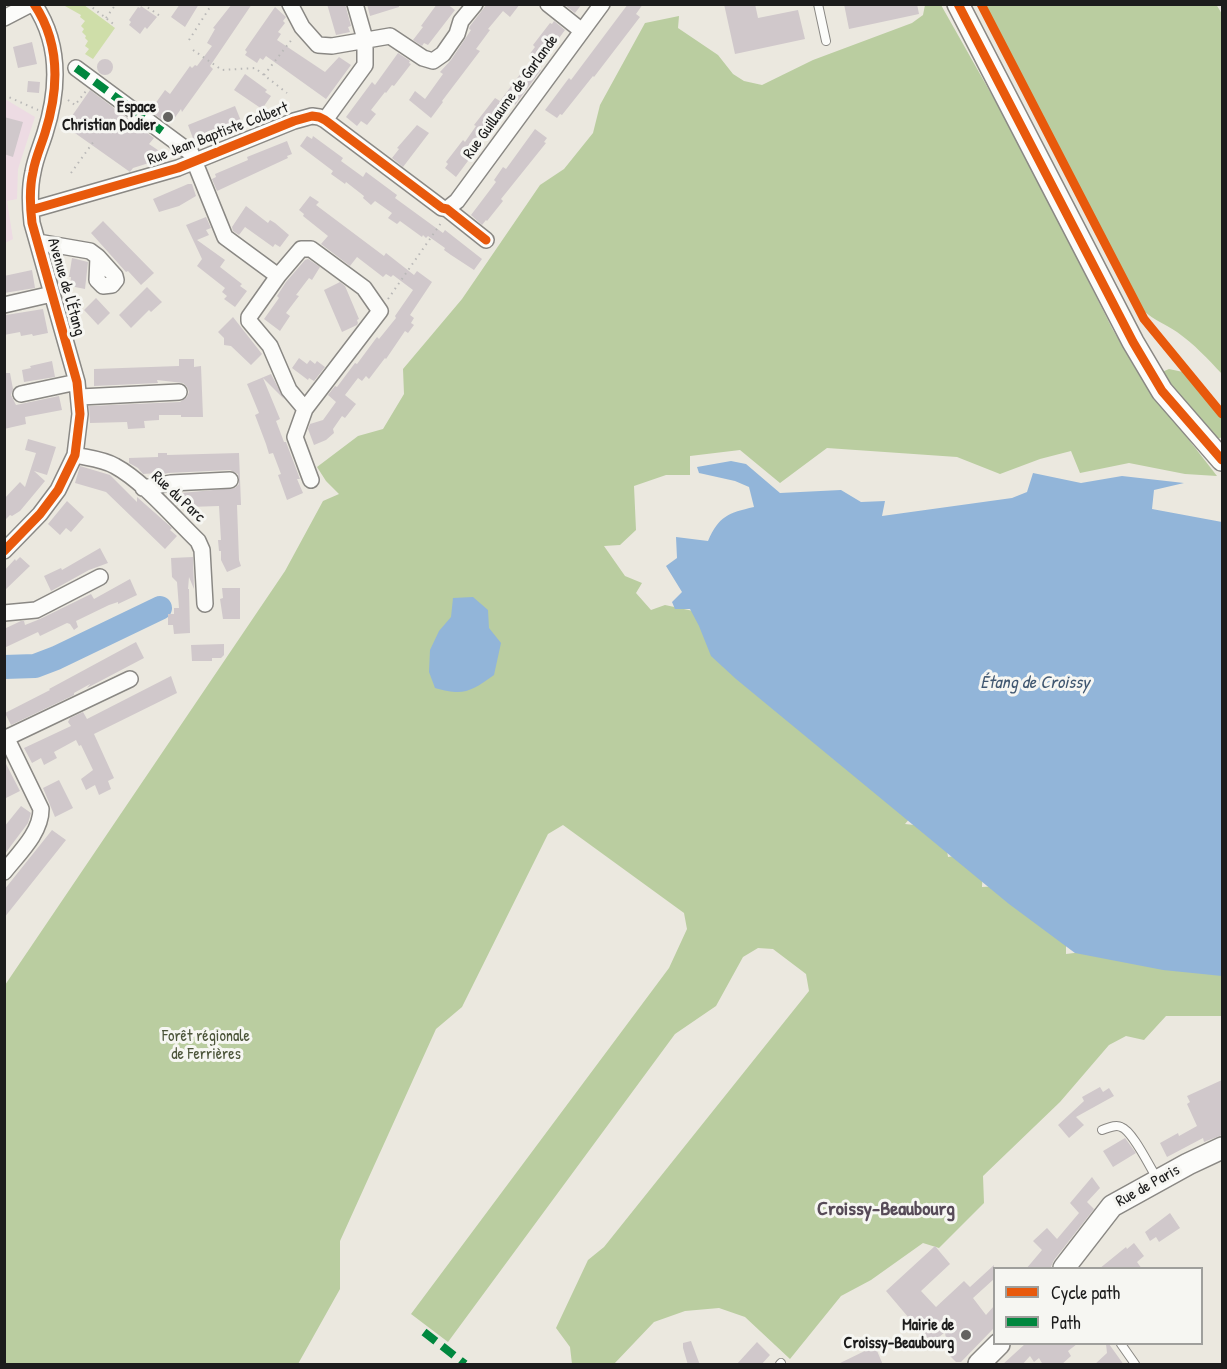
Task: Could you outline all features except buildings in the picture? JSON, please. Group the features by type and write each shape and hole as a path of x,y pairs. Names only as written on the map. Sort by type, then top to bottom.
{"street":[{"path":"290,4 302,27 318,45 332,46 390,36 423,58 434,61 443,54 458,34 461,21 475,4"},
{"path":"356,4 365,39 365,65 325,120 486,240"},
{"path":"548,4 582,31"},
{"name":"Rue Guillaume de Garlande","path":"447,209 457,201 602,4"},
{"path":"958,4 1112,301 1162,391 1222,460"},
{"path":"4,18 39,8"},
{"name":"Avenue de l'Étang","path":"4,551 51,500 75,455 80,414 78,390 31,210 33,170 52,110 56,80 51,40 39,8"},
{"path":"76,68 191,153 225,237 278,276"},
{"name":"Rue Jean Baptiste Colbert","path":"31,210 178,168 294,121 312,116 325,120"},
{"path":"38,242 90,251 98,257"},
{"path":"305,410 289,390 270,346 249,321 249,317 278,276 301,249 311,249 364,288 380,311 305,410 295,437 311,480"},
{"path":"4,305 52,294"},
{"path":"21,394 78,390 179,392"},
{"name":"Rue du Parc","path":"75,455 100,460 117,467 143,488 201,545 205,604"},
{"path":"143,488 171,483 230,480"},
{"path":"4,613 36,610 100,577"},
{"path":"4,873 37,830 41,820 41,809 6,739 130,679"},
{"name":"Rue de Paris","path":"1067,1267 1112,1206 1222,1148"},
{"path":"979,1365 998,1345"}],"lane":[{"path":"818,4 826,41"},
{"path":"1102,1130 1118,1125 1124,1128 1158,1180"},
{"path":"1122,1345 1135,1365"}],"path":[{"path":"87,4 117,26"},
{"path":"106,18 116,4"},
{"path":"143,4 160,16"},
{"path":"189,40 212,4"},
{"path":"264,75 302,27"},
{"path":"193,50 222,70 255,68 287,93"},
{"path":"60,95 75,105 93,81"},
{"path":"4,95 40,112"},
{"path":"71,173 94,141"},
{"path":"380,311 442,221 447,209"}],"shaded area":[{"path":"5,99 35,117 18,169 17,199 7,201 13,239 5,243"}],"green space":[{"path":"1216,4 1222,14 1222,374 1177,332 1138,306 985,5"},
{"path":"66,5 84,5 115,28 93,59 85,54 89,49 85,46 88,41 81,26 85,21 80,17 81,15"},
{"name":"Forêt régionale de Ferrières","path":"925,5 941,5 1019,143 1113,330 1141,378 1217,476 1185,474 1129,463 1080,473 1071,451 1040,459 1000,474 957,457 827,448 780,483 740,450 690,456 690,475 666,475 634,486 636,530 620,545 604,546 625,576 642,583 636,593 651,610 665,605 698,612 917,810 905,824 934,827 946,844 948,857 967,854 983,865 982,887 999,886 1066,938 1066,954 1090,951 1222,965 1222,1016 1166,1016 1144,1040 1126,1036 1109,1045 1060,1102 983,1176 984,1203 939,1248 923,1243 871,1280 841,1296 790,1359 745,1317 719,1308 685,1311 654,1322 614,1364 572,1364 570,1347 556,1328 588,1260 604,1247 809,991 806,974 773,949 758,948 743,957 716,1006 675,1034 448,1342 411,1314 669,968 687,929 684,913 563,825 548,834 462,1007 436,1029 340,1241 340,1289 298,1364 5,1364 5,985 285,571 323,501 339,494 326,481 317,467 358,436 383,429 404,394 403,369 462,299 540,185 564,169 593,133 600,105 645,23 679,16 678,28 718,55 733,74 744,81 762,85 813,60 912,23 923,15"},
{"path":"1169,369 1183,372 1221,416 1222,437 1218,439 1162,380 1162,372"}],"water":[{"name":"Étang de Croissy","path":"731,461 746,464 780,493 841,490 861,502 885,501 882,516 1012,498 1027,492 1033,473 1081,483 1122,476 1184,483 1154,490 1152,509 1222,522 1222,976 1163,970 1075,953 1009,904 711,656 690,609 675,609 672,602 682,592 666,566 677,558 676,537 708,541 716,526 725,517 754,507 749,487 735,481 699,473 697,467"},
{"path":"473,597 488,610 489,628 501,643 494,675 466,691 453,692 435,688 429,672 430,650 439,631 451,617 453,598"}],"waterway":[{"path":"4,667 35,666 160,608"}],"marked path":[{"path":"76,68 162,131"},
{"path":"424,1332 465,1364"}],"cycle path":[{"path":"4,551 40,514 58,490 75,455 80,414 77,382 32,223 30,198 32,178 50,116 55,83 55,67 49,35 34,4"},
{"path":"958,4 1133,342 1162,391 1222,460"},
{"path":"981,4 1144,319 1222,414"},
{"path":"31,210 178,168 294,121 312,116 325,120 486,240"}],"place":[{"name":"Espace Christian Dodier","path":"168,117"},
{"name":"Mairie de Croissy-Beaubourg","path":"966,1335"}],"district":[{"name":"Croissy-Beaubourg","path":"886,1210"}]}
